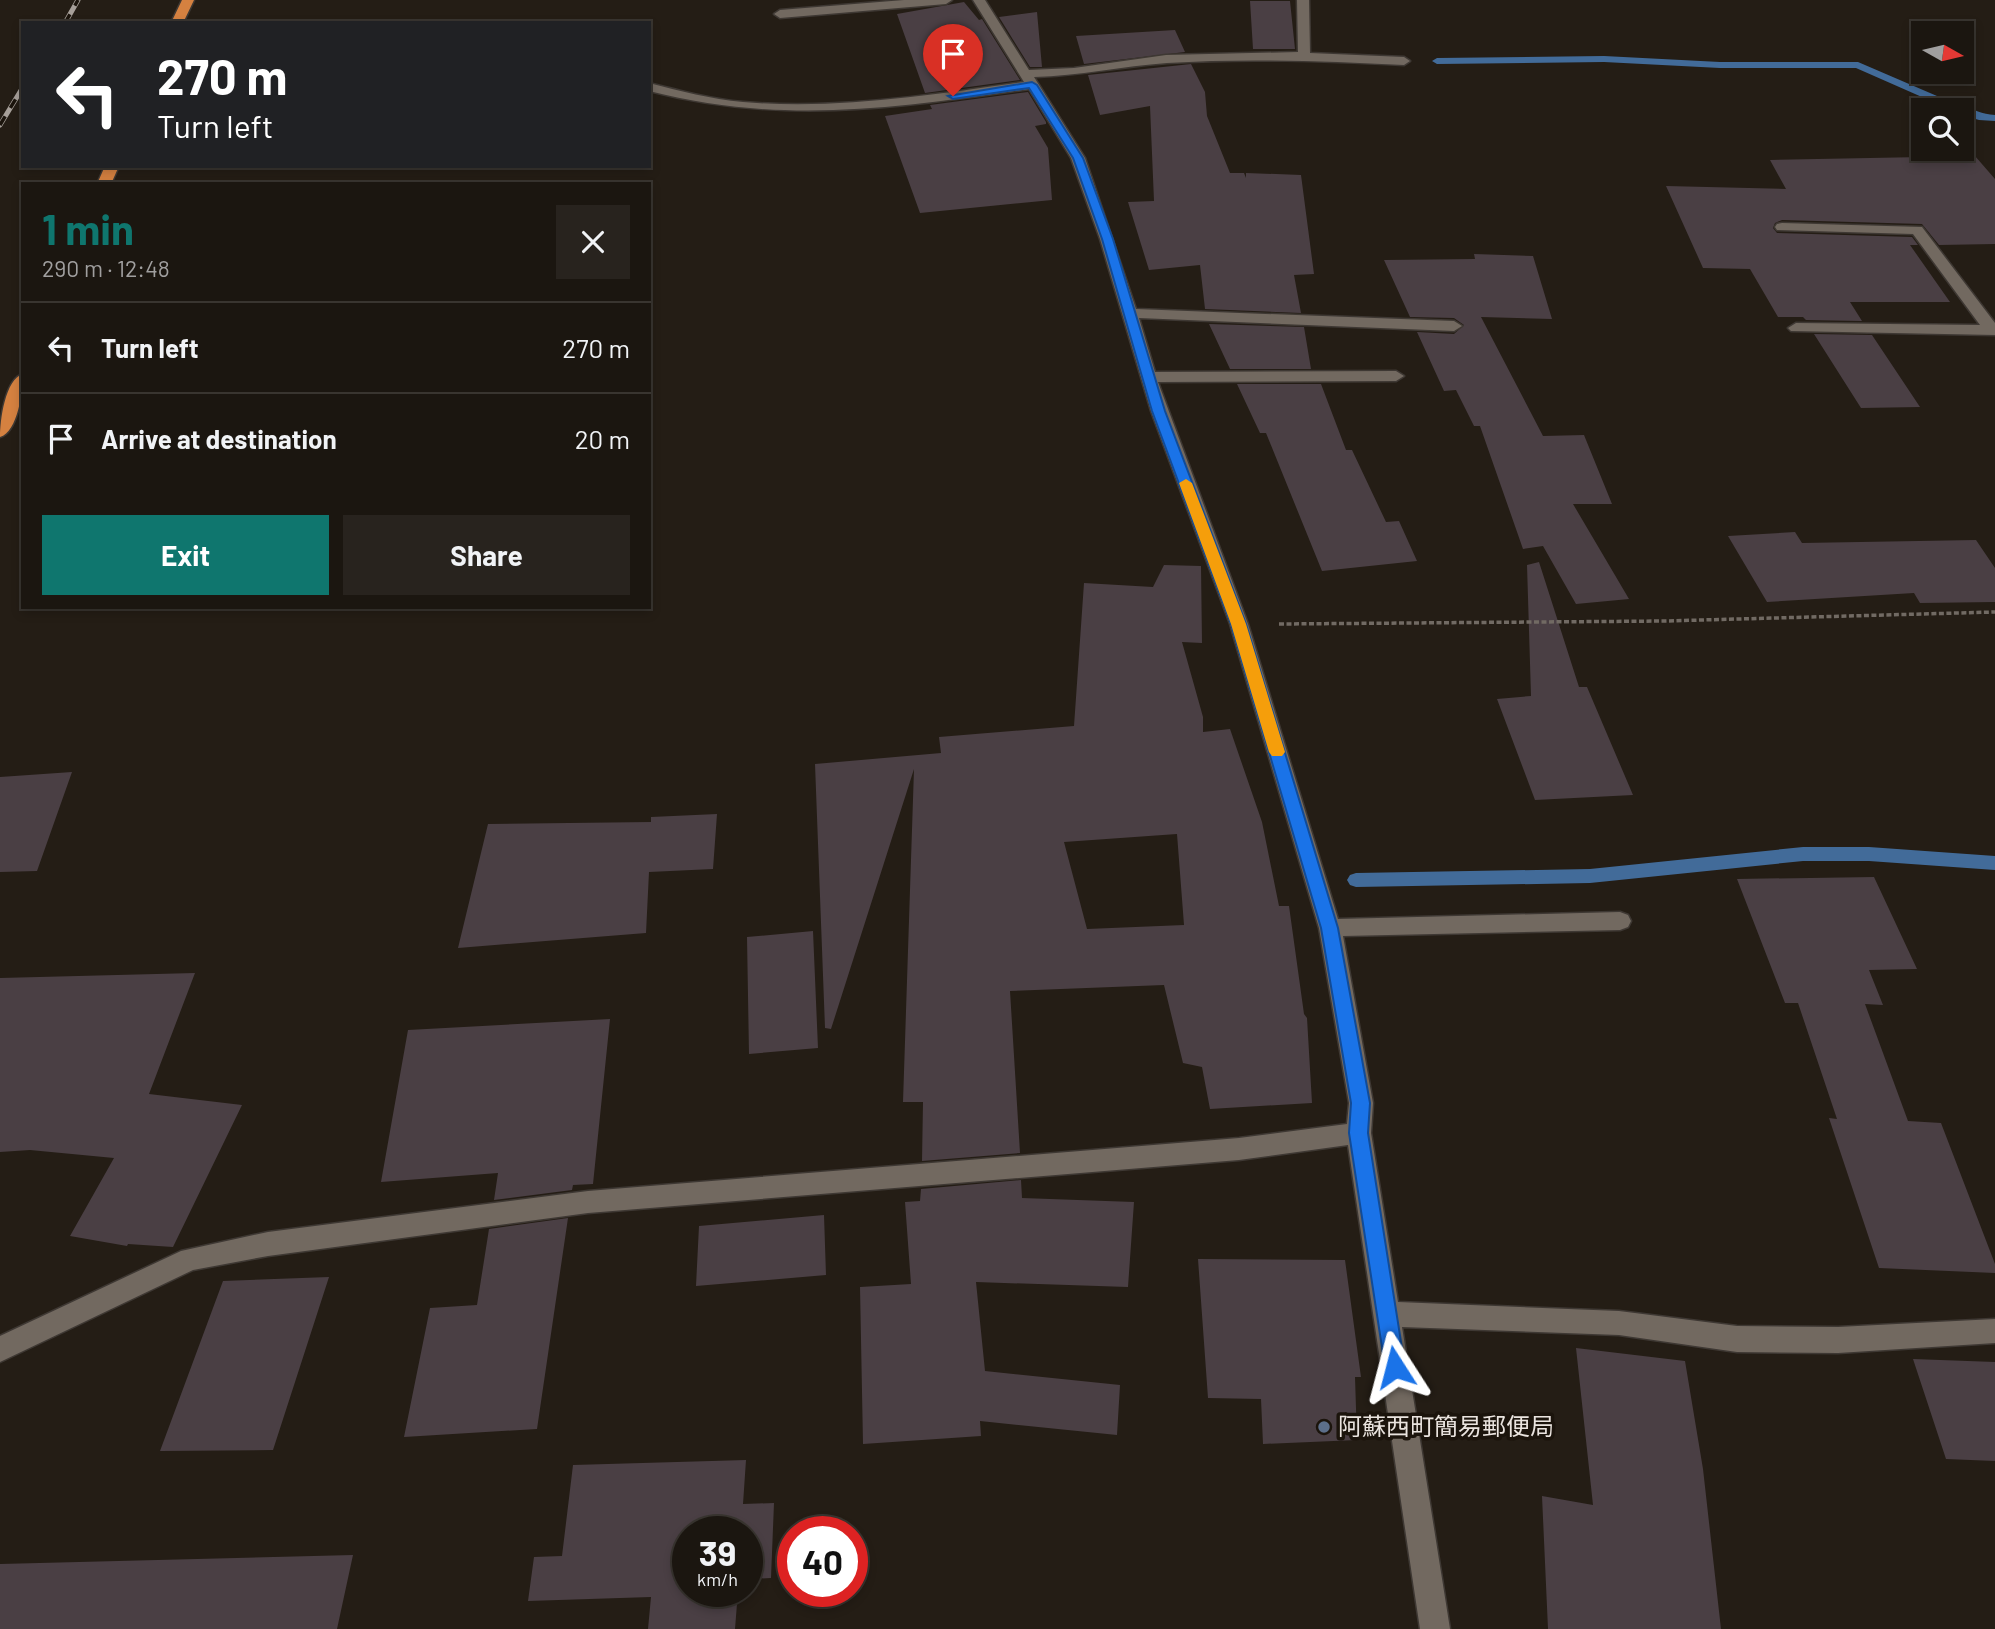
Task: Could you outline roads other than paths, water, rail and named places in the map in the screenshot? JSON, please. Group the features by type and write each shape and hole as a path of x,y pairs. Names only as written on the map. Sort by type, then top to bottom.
{"highway":[{"path":"178,21 188,0"},
{"path":"0,432 21,384"}],"street":[{"path":"780,14 946,0"},
{"path":"979,0 1078,158 1107,239 1159,411 1239,624 1330,928 1361,1103 1359,1133 1435,1629"},
{"path":"1303,0 1304,56"},
{"path":"651,88 674,95 716,102 870,107 1029,79 1166,59 1304,56 1404,61"},
{"path":"1782,227 1917,230 1993,330"},
{"path":"1130,313 1454,326"},
{"path":"1796,328 1993,330"},
{"path":"1149,377 1396,376"},
{"path":"1330,928 1620,921"},
{"path":"0,1349 190,1259 268,1244 588,1202 1239,1149 1359,1133"},
{"path":"1387,1314 1619,1323 1737,1339 1838,1340 1995,1331"}],"waterway":[{"path":"1437,61 1604,59 1720,65 1858,65 1933,98"},
{"path":"1974,115 1995,118"},
{"path":"1356,880 1590,876 1803,854 1869,854 1995,863"}],"railway":[{"path":"66,21 78,0"},
{"path":"0,125 21,90"}],"place":[{"name":"阿蘇西町簡易郵便局","path":"1324,1427"}]}
